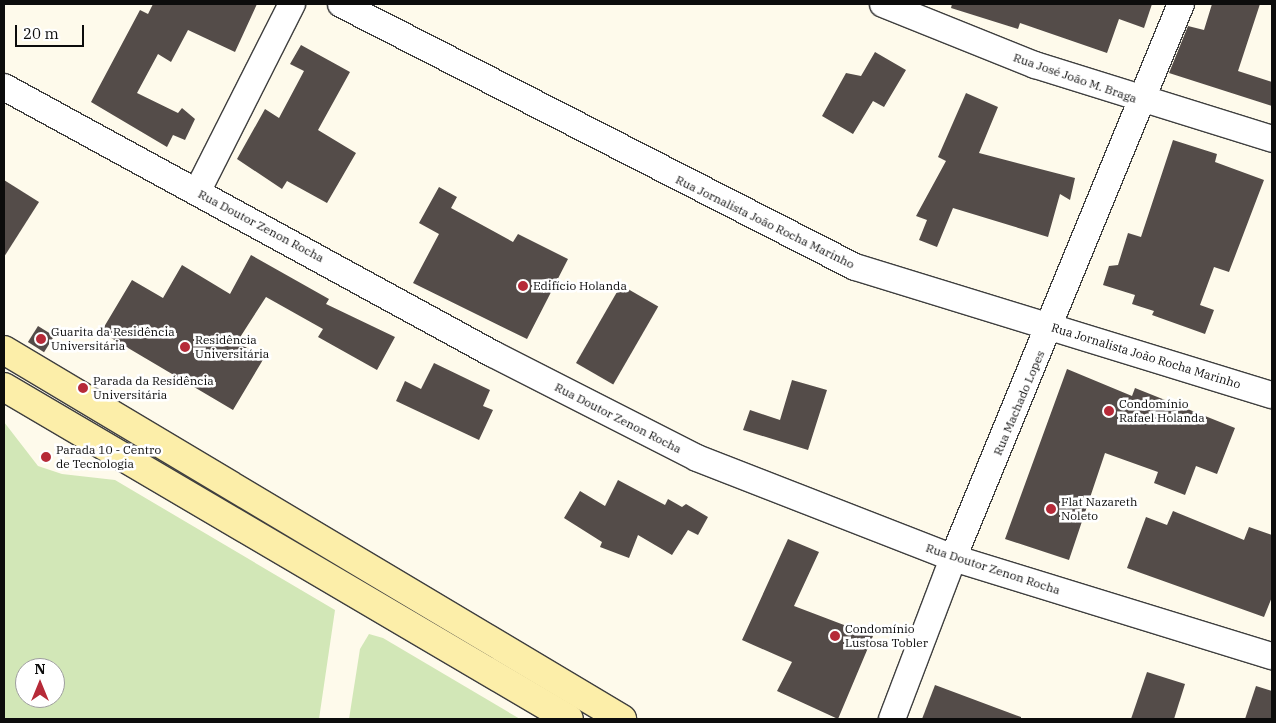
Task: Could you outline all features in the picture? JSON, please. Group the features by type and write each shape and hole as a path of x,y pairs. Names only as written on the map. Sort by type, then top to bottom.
{"main road":[{"path":"4,350 622,719"},
{"path":"4,387 569,719"}],"street":[{"path":"197,192 292,4"},
{"name":"Rua Jornalista João Rocha Marinho","path":"341,4 855,267 1272,395"},
{"name":"Rua José João M. Braga","path":"883,4 950,34 1139,100 1272,139"},
{"name":"Rua Machado Lopes","path":"892,719 953,558 1051,326 1139,100 1182,4"},
{"name":"Rua Doutor Zenon Rocha","path":"4,86 197,192 697,458 953,558 1272,656"}],"green space":[{"path":"4,422 38,466 62,474 115,480 335,610 319,719 4,719"},
{"path":"369,634 383,638 520,719 349,719 360,649"}],"building":[{"path":"153,4 257,4 235,52 188,30 171,62 158,54 137,93 178,113 182,108 195,119 185,140 173,135 167,147 91,102 140,10 148,14"},
{"path":"952,4 1152,4 1144,28 1119,19 1107,53 1020,23 1018,29 951,8"},
{"path":"1212,4 1260,4 1238,71 1272,82 1272,106 1169,73 1188,26 1204,30"},
{"path":"301,45 350,72 318,130 356,153 327,203 287,181 282,189 237,159 265,109 279,118 304,71 290,64"},
{"path":"875,52 906,70 884,107 873,101 853,134 822,116 846,73 861,76"},
{"path":"966,93 998,107 979,153 1075,178 1070,200 1060,194 1048,237 953,208 937,247 919,240 927,220 916,216 946,161 938,157"},
{"path":"1173,140 1217,154 1215,162 1264,180 1229,272 1214,267 1200,305 1214,310 1205,334 1152,315 1154,311 1132,304 1135,295 1103,285 1109,266 1118,265 1128,233 1141,237"},
{"path":"4,180 39,202 4,257"},
{"path":"439,187 457,197 451,208 513,242 518,234 568,259 527,339 413,283 439,234 419,223"},
{"name":"Residência Universitária","path":"251,255 329,299 326,304 395,337 377,370 318,337 323,329 266,297 237,342 264,358 233,410 101,332 132,280 163,298 182,265 230,294"},
{"path":"621,285 658,306 613,384 576,363"},
{"name":"Guarita da Residência Universitária","path":"38,326 54,336 44,352 28,342"},
{"path":"434,363 490,390 483,406 493,410 479,440 396,401 405,381 421,389"},
{"path":"1067,369 1132,396 1135,388 1235,428 1217,474 1196,466 1185,495 1154,483 1158,472 1105,453 1069,560 1005,539"},
{"path":"792,380 827,390 808,450 743,430 750,410 780,420"},
{"path":"618,480 665,505 668,499 682,507 686,504 708,517 698,535 688,530 672,555 638,535 629,558 600,547 602,542 564,518 580,491 605,506"},
{"path":"1173,511 1244,540 1249,527 1272,535 1272,597 1264,617 1127,568 1146,517 1167,525"},
{"path":"788,539 819,552 794,606 873,636 838,719 777,691 792,662 742,640"},
{"path":"1147,672 1185,684 1174,719 1131,719"},
{"path":"935,685 1021,717 1021,719 922,719"},
{"path":"1256,686 1272,691 1272,719 1245,719"}],"place":[{"name":"Edifício Holanda","path":"523,286"},
{"name":"Guarita da Residência Universitária","path":"41,339"},
{"name":"Residência Universitária","path":"185,347"},
{"name":"Parada da Residência Universitária","path":"83,388"},
{"name":"Condomínio Rafael Holanda","path":"1109,411"},
{"name":"Parada 10 - Centro de Tecnologia","path":"46,457"},
{"name":"Flat Nazareth Noleto","path":"1051,509"},
{"name":"Condomínio Lustosa Tobler","path":"835,636"}]}
